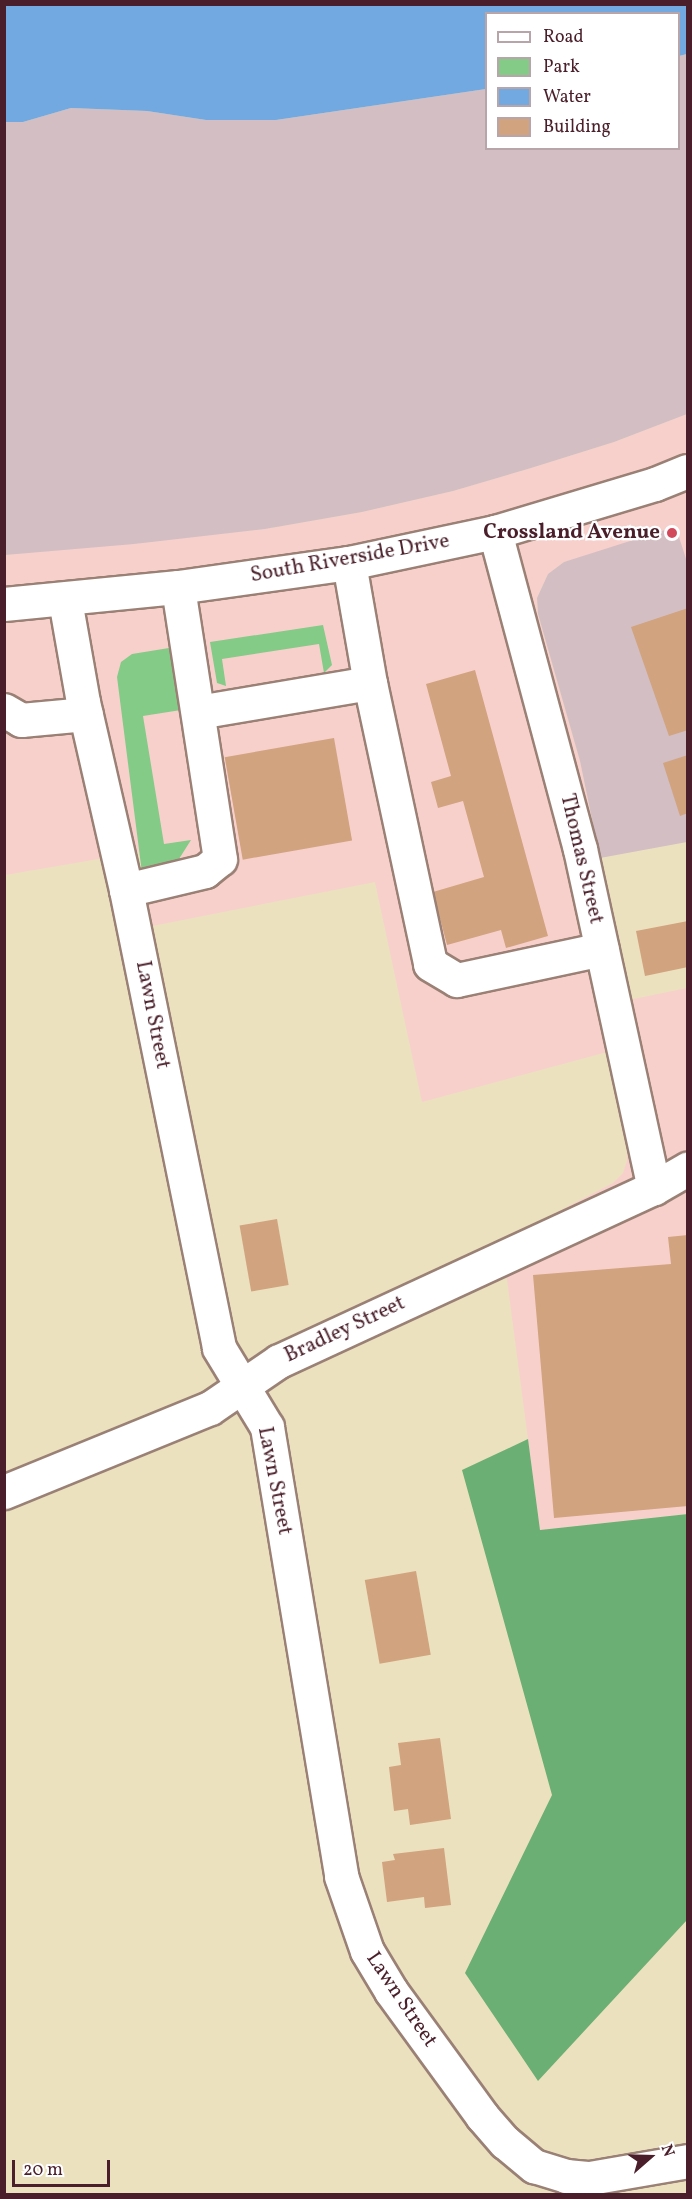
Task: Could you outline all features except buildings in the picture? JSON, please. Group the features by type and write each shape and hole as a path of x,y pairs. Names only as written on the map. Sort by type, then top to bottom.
{"main road":[{"name":"South Riverside Drive","path":"4,604 65,600 178,587 349,563 495,532 655,484 687,471"},
{"name":"Thomas Street","path":"495,532 558,762 602,949 654,1188"},
{"path":"349,563 370,683 430,964 457,980 602,949"},
{"path":"126,890 205,871 220,859 178,587"},
{"name":"Lawn Street","path":"65,600 86,714 126,890 219,1348 267,1427 341,1876 367,1951 391,1991 482,2116 504,2142 534,2166 566,2176 590,2178 687,2161"},
{"path":"198,712 370,683"},
{"path":"4,710 21,720 86,714"},
{"name":"Bradley Street","path":"4,1492 210,1408 279,1361 654,1188 687,1168"}],"shaded area":[{"path":"687,54 687,414 614,442 531,468 453,491 362,512 265,529 134,544 5,555 5,122 23,122 71,108 147,111 206,120 276,120 485,89 485,150 680,150 680,56"},
{"path":"687,414 687,565 679,537 564,562 548,574 537,598 538,614 580,761 629,1000 687,988 687,1514 540,1530 502,1241 613,1183 623,1173 627,1161 627,1146 607,1052 422,1102 375,882 152,926 139,852 5,875 5,555 265,529 362,512 453,491 531,468 614,442"},
{"path":"671,528 679,537 688,565 687,842 600,858 580,761 538,614 537,598 548,574 564,562"}],"green space":[{"path":"323,625 332,665 324,673 319,644 222,659 226,686 217,683 210,642"},
{"path":"169,648 181,710 143,716 164,844 191,840 172,870 142,873 117,677 121,662 132,654"},
{"path":"528,1439 540,1530 688,1514 687,1920 538,2081 465,1973 552,1795 462,1470"}],"water":[{"path":"5,4 687,5 687,54 680,56 680,12 485,12 485,89 276,120 206,120 147,111 71,108 23,122 5,122"}],"place":[{"name":"Crossland Avenue","path":"672,533"}]}
